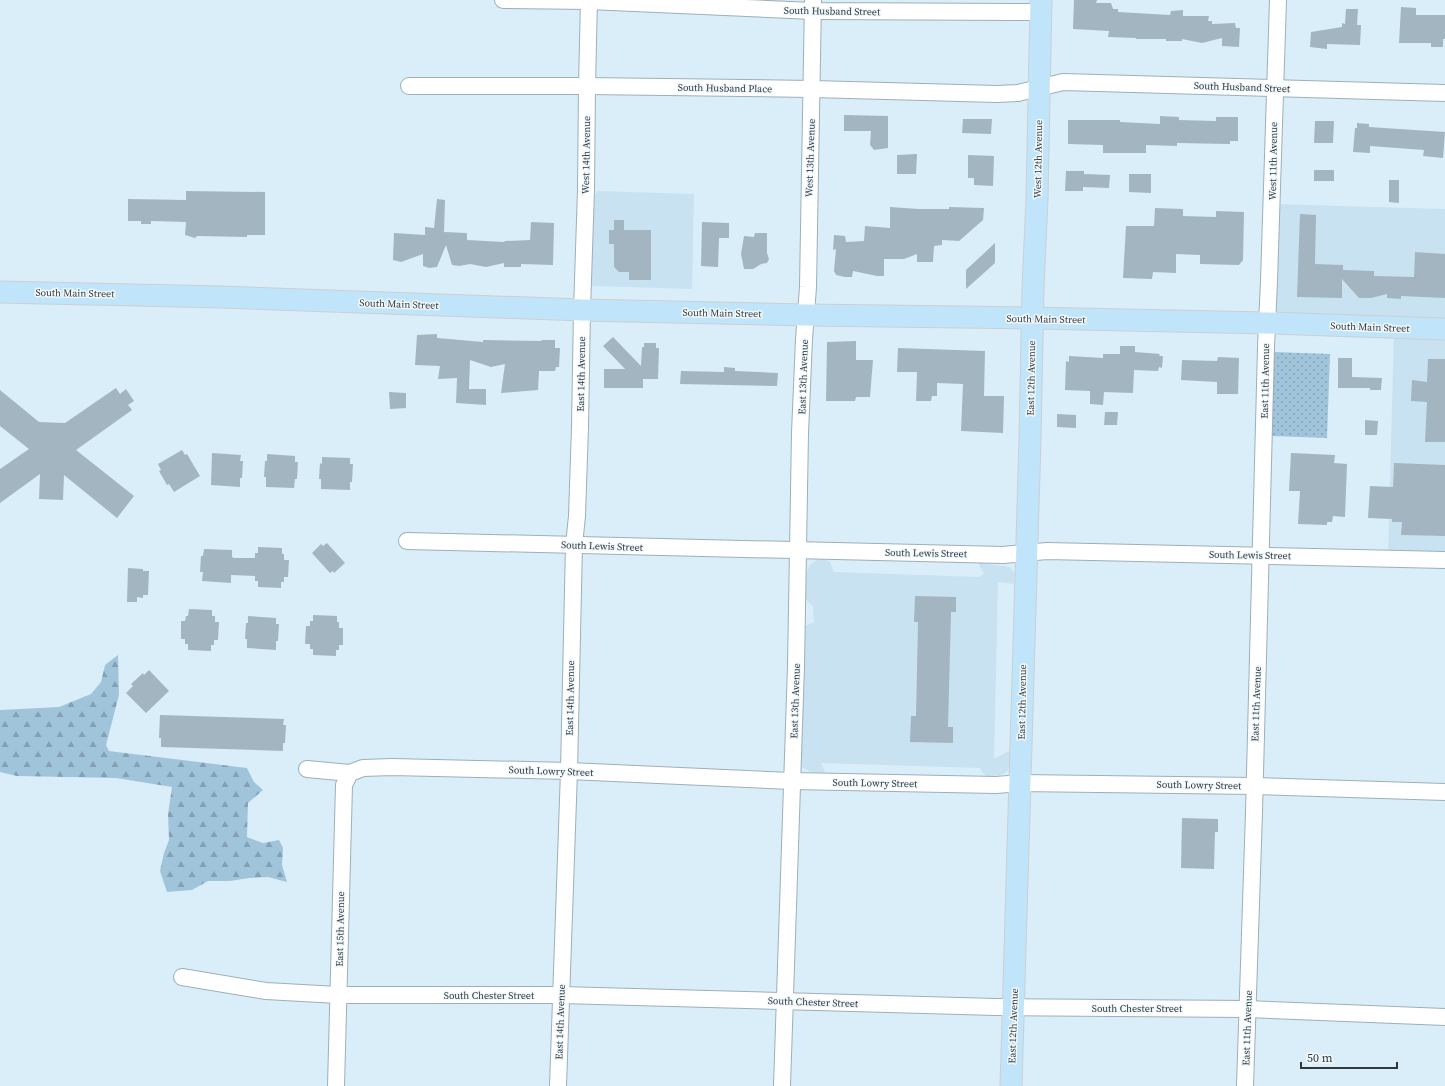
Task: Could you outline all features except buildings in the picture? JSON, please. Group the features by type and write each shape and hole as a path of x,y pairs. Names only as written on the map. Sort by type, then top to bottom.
{"main road":[{"name":"West 12th Avenue","path":"1032,318 1037,199 1041,6"},
{"name":"South Main Street","path":"0,292 222,297 582,310 1267,323 1445,329"},
{"name":"East 12th Avenue","path":"1011,1086 1032,318"}],"street":[{"name":"South Husband Street","path":"503,0 590,0 813,6 1041,6"},
{"name":"West 14th Avenue","path":"582,310 590,0"},
{"name":"West 11th Avenue","path":"1267,323 1278,0"},
{"name":"West 13th Avenue","path":"806,315 808,287 813,6"},
{"name":"South Husband Street","path":"1039,88 1063,82 1445,93"},
{"name":"South Husband Place","path":"409,86 587,86 812,89 997,94 1018,93 1039,88"},
{"name":"East 14th Avenue","path":"558,1086 569,771 574,545 577,494 582,310"},
{"name":"East 13th Avenue","path":"782,1086 796,666 801,425 806,315"},
{"name":"East 11th Avenue","path":"1245,1086 1267,323"},
{"name":"South Lewis Street","path":"407,541 1003,555 1047,551 1445,560"},
{"name":"South Lowry Street","path":"307,769 350,773 363,768 392,767 569,771 792,781 996,785 1020,783 1254,786 1445,792"},
{"name":"East 15th Avenue","path":"336,1086 344,785 350,773"},
{"name":"South Chester Street","path":"182,977 266,991 338,995 561,995 1013,1007 1247,1009 1445,1017"}],"shaded area":[{"path":"597,191 694,194 692,289 591,286 593,199"},
{"path":"1273,204 1445,209 1445,560 1388,559 1394,329 1265,323"},
{"path":"820,559 830,562 834,572 979,577 984,574 979,565 980,563 1010,567 1015,574 1014,584 998,582 994,759 1009,751 1010,760 1008,770 1005,773 986,776 980,768 821,763 825,772 824,773 811,772 802,767 800,763 803,633 805,626 814,622 813,606 803,595 804,581 809,566"}],"green space":[{"path":"1274,352 1330,354 1327,438 1271,436"},
{"path":"118,655 119,695 106,745 109,751 247,768 254,782 263,790 248,803 247,837 263,843 279,840 283,848 282,865 287,882 268,877 230,881 208,881 192,890 167,892 160,871 169,840 168,814 172,787 116,778 17,776 0,772 0,710 59,707 91,694 101,682 105,665"}]}
